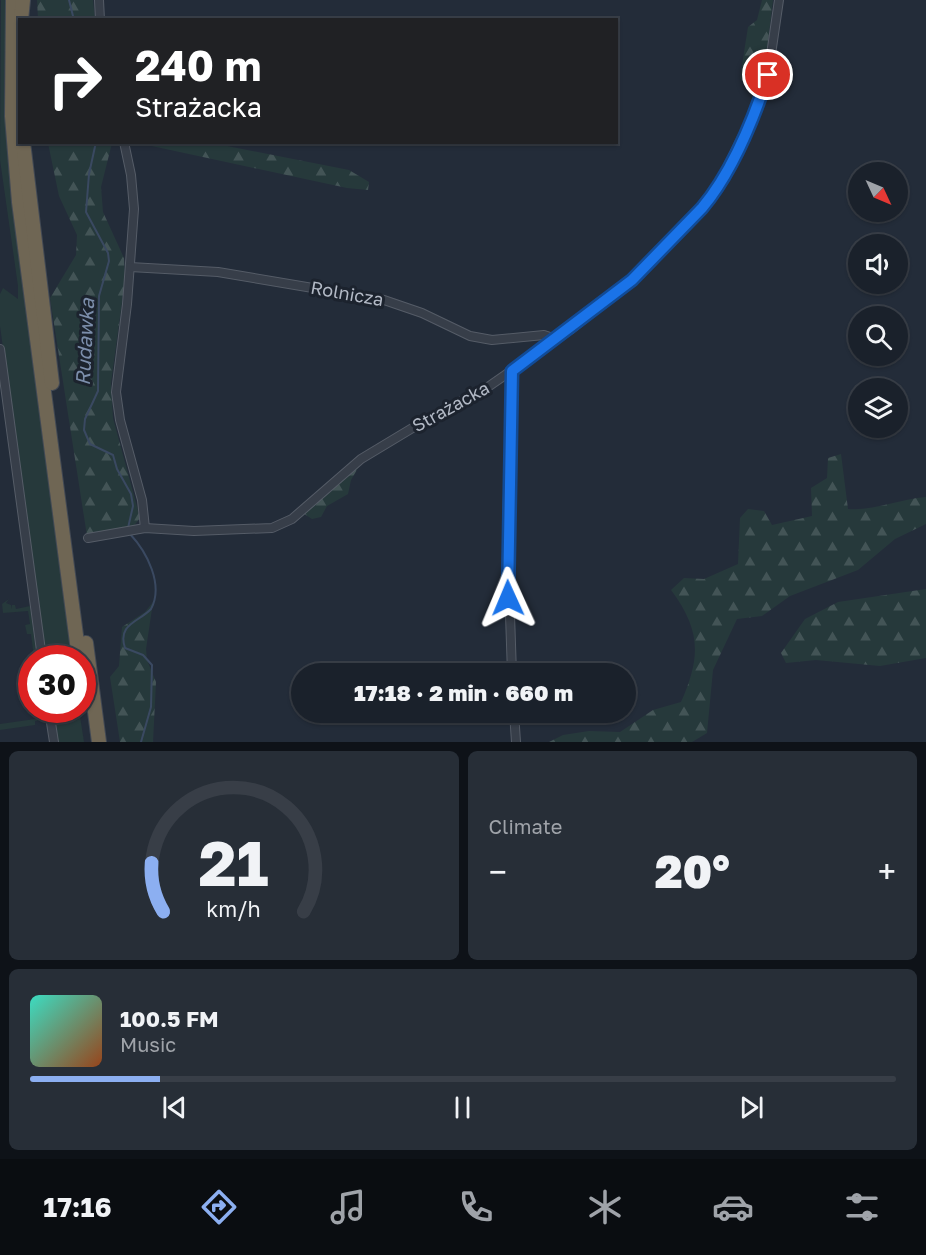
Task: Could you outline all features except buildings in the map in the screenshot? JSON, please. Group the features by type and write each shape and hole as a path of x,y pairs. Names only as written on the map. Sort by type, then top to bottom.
{"highway":[{"path":"13,0 12,116 19,202 77,645"},
{"path":"21,18 23,0"},
{"path":"23,144 28,201 99,742"},
{"path":"87,723 90,742"}],"street":[{"path":"99,0 100,18"},
{"name":"Strażacka","path":"88,538 145,528 194,531 272,528 292,519 361,459 429,418 485,389 556,339 632,280 712,196 759,103 768,75 779,0"},
{"path":"124,144 133,201 130,267 116,392 120,420 142,500 145,528"},
{"name":"Rolnicza","path":"130,267 218,272 384,300 422,313 470,336 492,340 544,335 556,339"},
{"path":"0,349 40,645"},
{"path":"512,371 507,525 512,663"},
{"path":"51,723 54,742"},
{"path":"515,723 516,742"}],"green space":[{"path":"1,0 6,0 4,86 8,161 70,645 43,645 0,326 0,294 3,288 18,299 18,286 0,160"},
{"path":"37,0 93,0 95,18 38,18"},
{"path":"762,0 773,0 764,77 746,86 740,78 748,27 757,20"},
{"path":"48,144 112,144 101,187 103,212 124,258 125,280 111,383 113,418 140,518 133,527 87,536 50,298 76,255 77,235 59,196"},
{"path":"143,144 217,144 349,170 369,182 368,190 347,188"},
{"path":"841,454 848,509 868,508 926,497 926,524 895,539 858,570 790,596 762,616 737,619 713,670 707,733 692,742 549,742 563,735 589,731 620,732 653,710 681,702 692,671 695,644 688,618 671,590 684,578 704,579 738,564 740,518 748,509 764,511 772,525 812,516 811,488 827,478 828,458"},
{"path":"362,461 351,480 348,494 327,506 321,517 312,519 303,513"},
{"path":"926,589 926,658 880,666 816,660 786,663 781,653 805,619 838,602"},
{"path":"9,599 6,603 11,605 12,609 12,605 15,605 16,609 30,606 35,645 32,645 31,634 27,634 25,625 30,624 28,611 3,613 2,604"},
{"path":"153,602 146,649 147,660 156,682 153,742 120,742 110,677 119,666 122,627 145,612"},
{"path":"18,721 35,723 35,725 0,730 0,724"},
{"path":"54,723 81,723 84,742 57,742"}],"waterway":[{"name":"Rudawka","path":"69,0 74,18"},
{"name":"Rudawka","path":"96,144 89,174 86,212 108,253 109,261 99,296 98,391 85,419 84,430 90,444 113,455 117,469 131,494 133,506 128,528"},
{"name":"Rudawka","path":"130,534 148,559 156,590 151,609 131,624 123,640 125,648 143,655 152,665 151,707 141,742"}],"route":[{"path":"508,598 507,525 512,371 570,330 632,280 702,208 712,196 736,153 759,103 768,75"}]}
